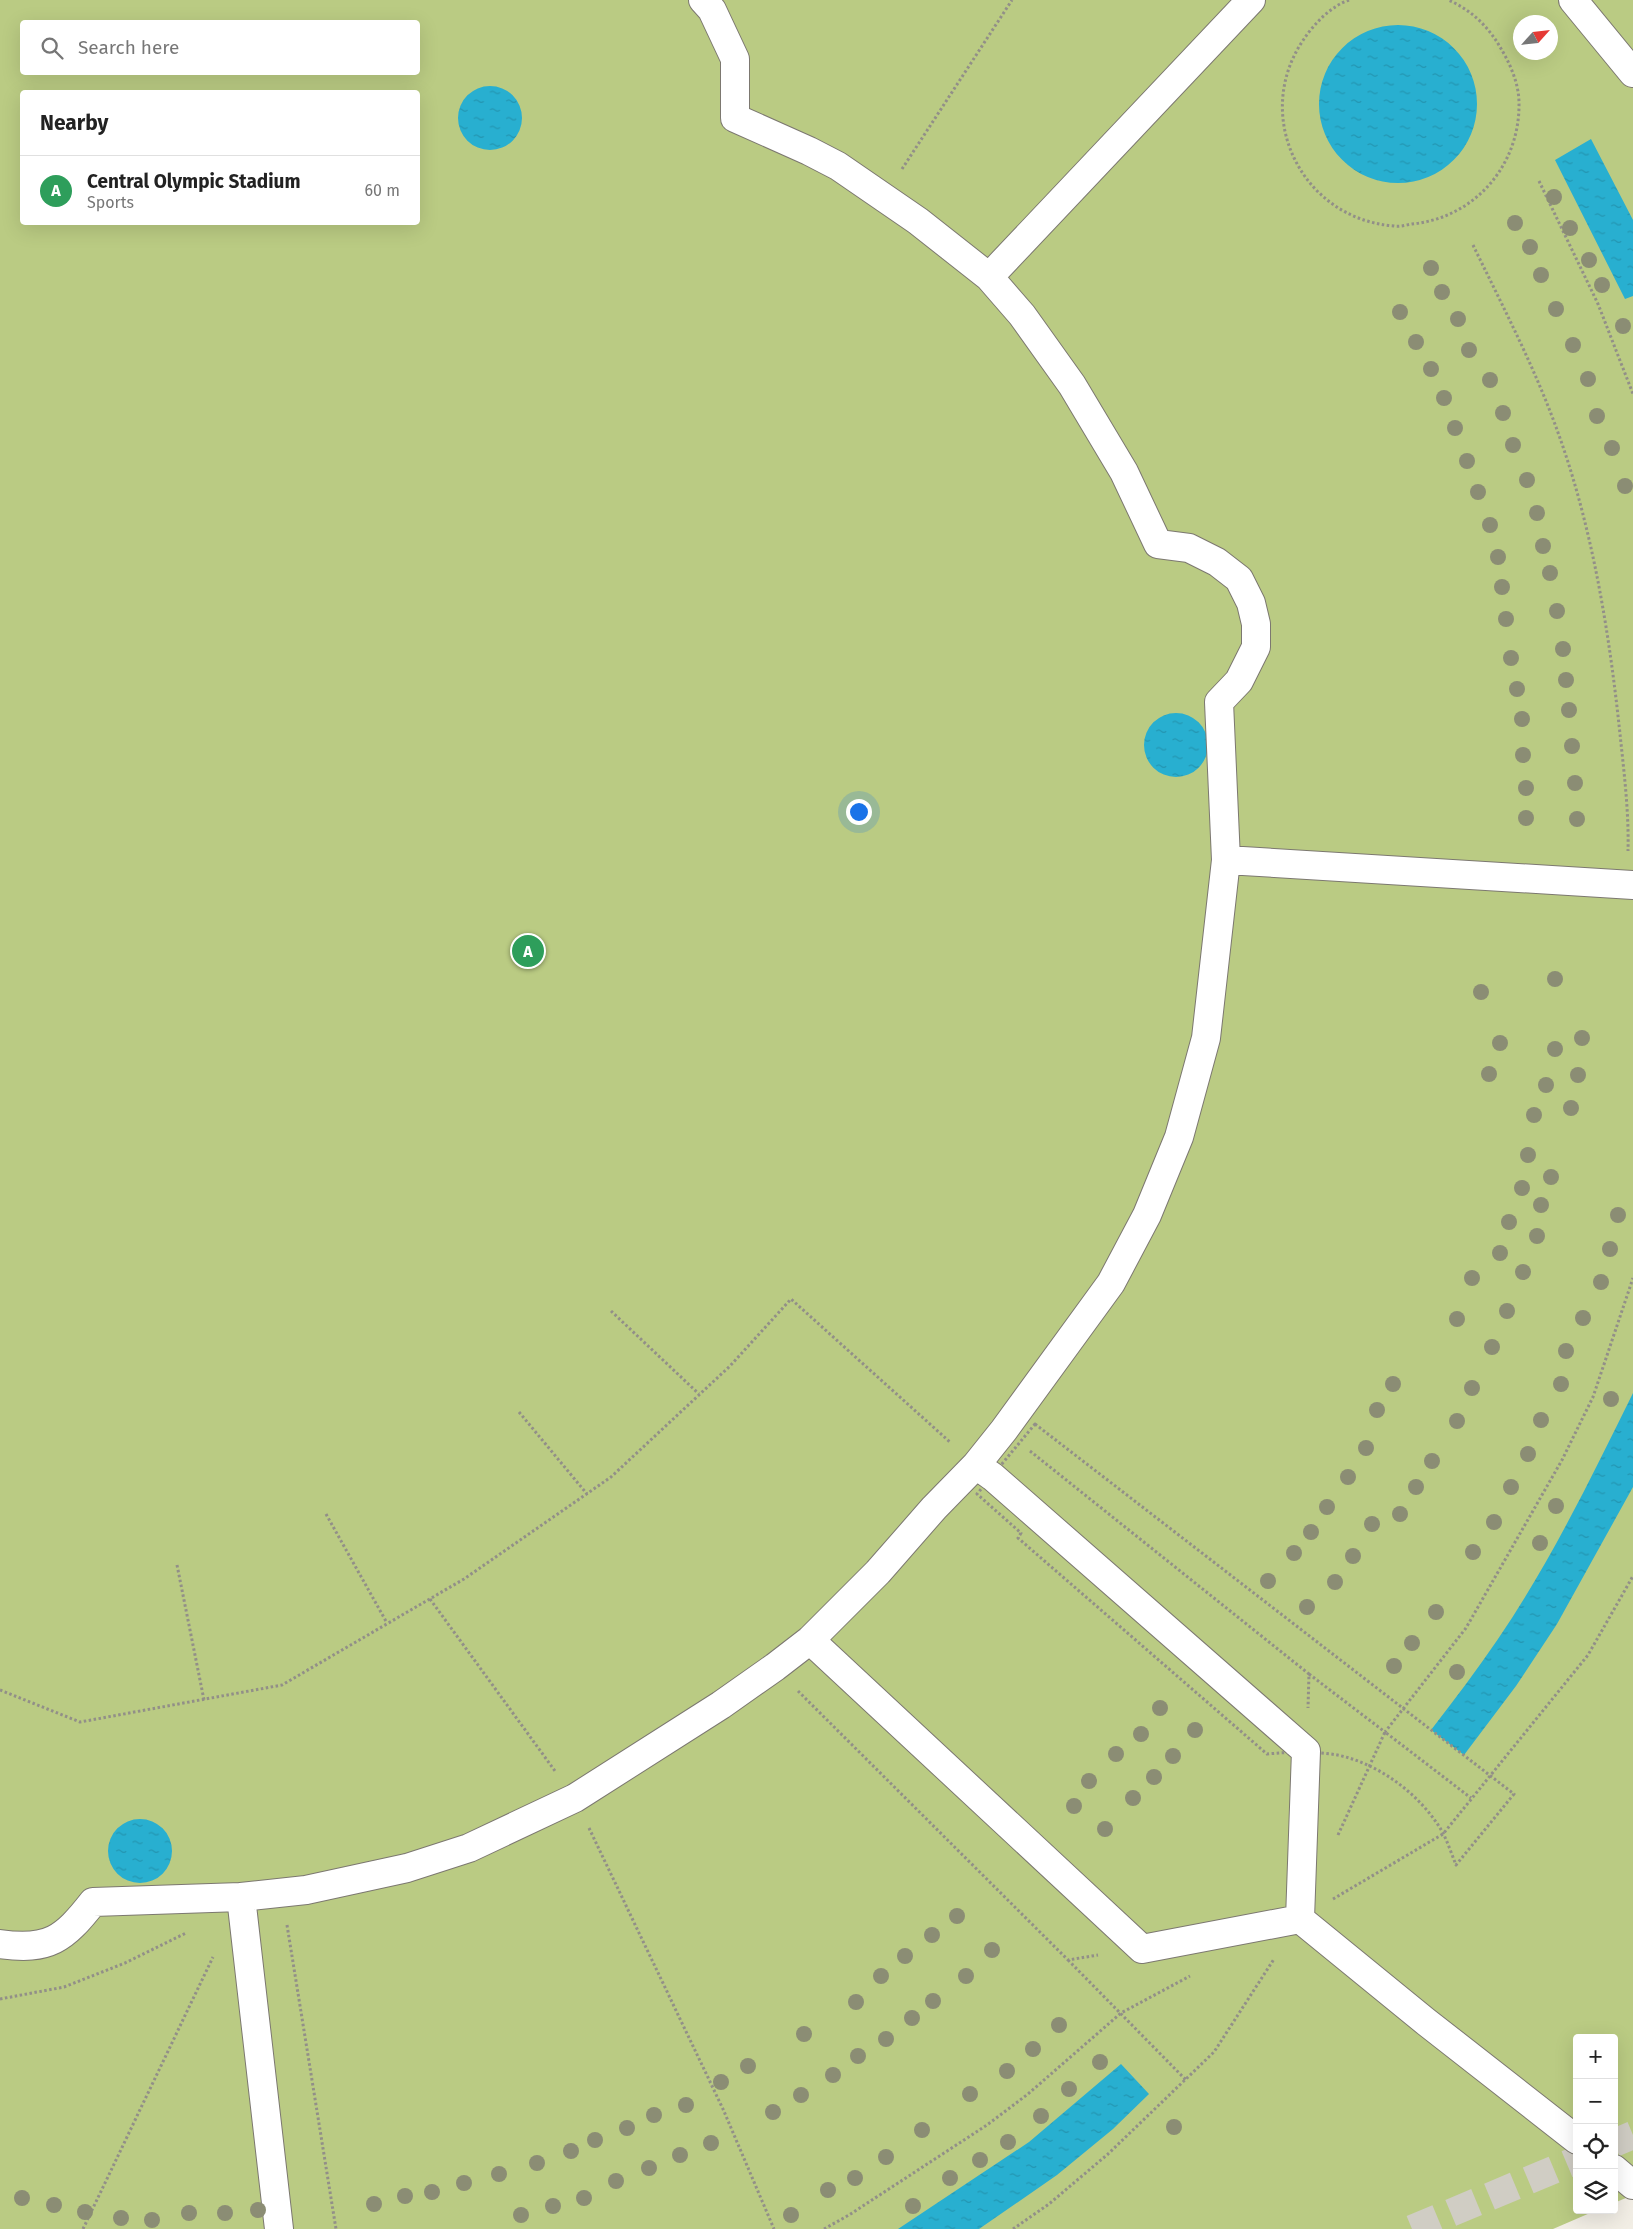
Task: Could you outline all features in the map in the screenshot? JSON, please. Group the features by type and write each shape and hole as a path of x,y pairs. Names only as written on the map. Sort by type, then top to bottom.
{"street":[{"path":"0,1944 25,1948 52,1942 75,1924 93,1902 241,1897 306,1890 407,1868 469,1848 575,1798 721,1705 810,1640 878,1572 934,1508 984,1471 1012,1436 1111,1283 1147,1215 1179,1137 1206,1038 1226,860 1219,702 1238,681 1256,647 1256,624 1251,604 1239,579 1217,562 1189,548 1158,544 1124,472 1072,385 1022,314 989,277 918,221 838,166 810,151 735,118 735,58 712,10 703,0"},
{"path":"989,277 1251,0"},
{"path":"1573,0 1633,73"},
{"path":"1226,860 1630,885"},
{"path":"984,1471 1306,1751 1300,1919"},
{"path":"810,1640 1142,1949 1300,1919 1573,2137"},
{"path":"241,1897 279,2229"},
{"path":"1618,2172 1633,2184"}],"path":[{"path":"884,197 1012,0"},
{"path":"1349,0 1314,24 1292,56 1281,93 1284,132 1298,168 1323,198 1356,218 1394,226 1433,222 1468,206 1496,178 1514,143 1519,103 1510,64 1490,30 1460,4 1448,0"},
{"path":"1539,180 1598,304 1633,394"},
{"path":"1472,245 1515,330 1556,427 1586,524 1612,658 1625,788 1630,885"},
{"path":"1337,1838 1384,1732 1466,1628 1562,1460 1593,1397 1633,1278"},
{"path":"0,1690 80,1722 282,1685 464,1579 611,1477 730,1366 791,1299 984,1471"},
{"path":"611,1311 699,1394"},
{"path":"519,1412 587,1494"},
{"path":"1035,1424 1514,1794 1456,1865 1443,1834 1429,1813 1412,1795 1393,1780 1353,1759 1332,1754 1306,1751 1267,1754 1018,1538 1021,1533 977,1494 984,1471 1012,1436 1035,1424"},
{"path":"1028,1450 1309,1674 1471,1798"},
{"path":"326,1514 387,1624"},
{"path":"177,1565 204,1700"},
{"path":"1013,2229 1049,2204 1108,2154 1214,2052 1300,1919 1443,1834 1588,1655 1633,1576"},
{"path":"430,1599 575,1798 723,2109 774,2229"},
{"path":"775,1667 1186,2080"},
{"path":"1306,1751 1309,1674"},
{"path":"282,1892 336,2229"},
{"path":"0,1999 64,1987 125,1964 188,1932"},
{"path":"1068,1960 1142,1949"},
{"path":"83,2229 213,1955"},
{"path":"824,2229 849,2215 987,2125 1028,2094 1121,2013 1194,1974"}],"green space":[{"path":"0,0 1633,0 1633,2195 1618,2201 1618,2034 1573,2034 1573,2214 1588,2214 1553,2229 0,2229"}],"water":[{"path":"1390,25 1406,25 1421,28 1435,34 1454,48 1464,60 1474,81 1477,104 1474,127 1464,148 1454,160 1442,170 1421,180 1406,183 1390,183 1375,180 1354,170 1332,148 1322,127 1319,112 1319,96 1322,81 1332,60 1354,38 1375,28"},
{"path":"490,86 502,88 513,95 520,106 522,118 520,130 513,141 502,148 490,150 478,148 467,141 460,130 458,118 460,106 467,95 478,88"},
{"path":"1591,139 1633,220 1633,296 1625,299 1555,160"},
{"path":"1176,713 1188,715 1199,722 1206,733 1208,745 1206,757 1199,768 1188,775 1176,777 1164,775 1153,768 1146,757 1144,745 1146,733 1153,722 1164,715"},
{"path":"1633,1393 1633,1487 1557,1624 1516,1686 1464,1755 1431,1730 1490,1651 1536,1579 1570,1518"},
{"path":"140,1819 152,1821 163,1828 170,1839 172,1851 170,1863 163,1874 152,1881 140,1883 128,1881 117,1874 110,1863 108,1851 110,1839 117,1828 128,1821"},
{"path":"1121,2064 1149,2094 1113,2129 1057,2175 979,2229 898,2229 1029,2142"}],"tunnel":[{"path":"1618,2141 1633,2135"},
{"path":"1412,2229 1573,2162"}],"place":[{"name":"Central Olympic Stadium","path":"528,951"}]}
